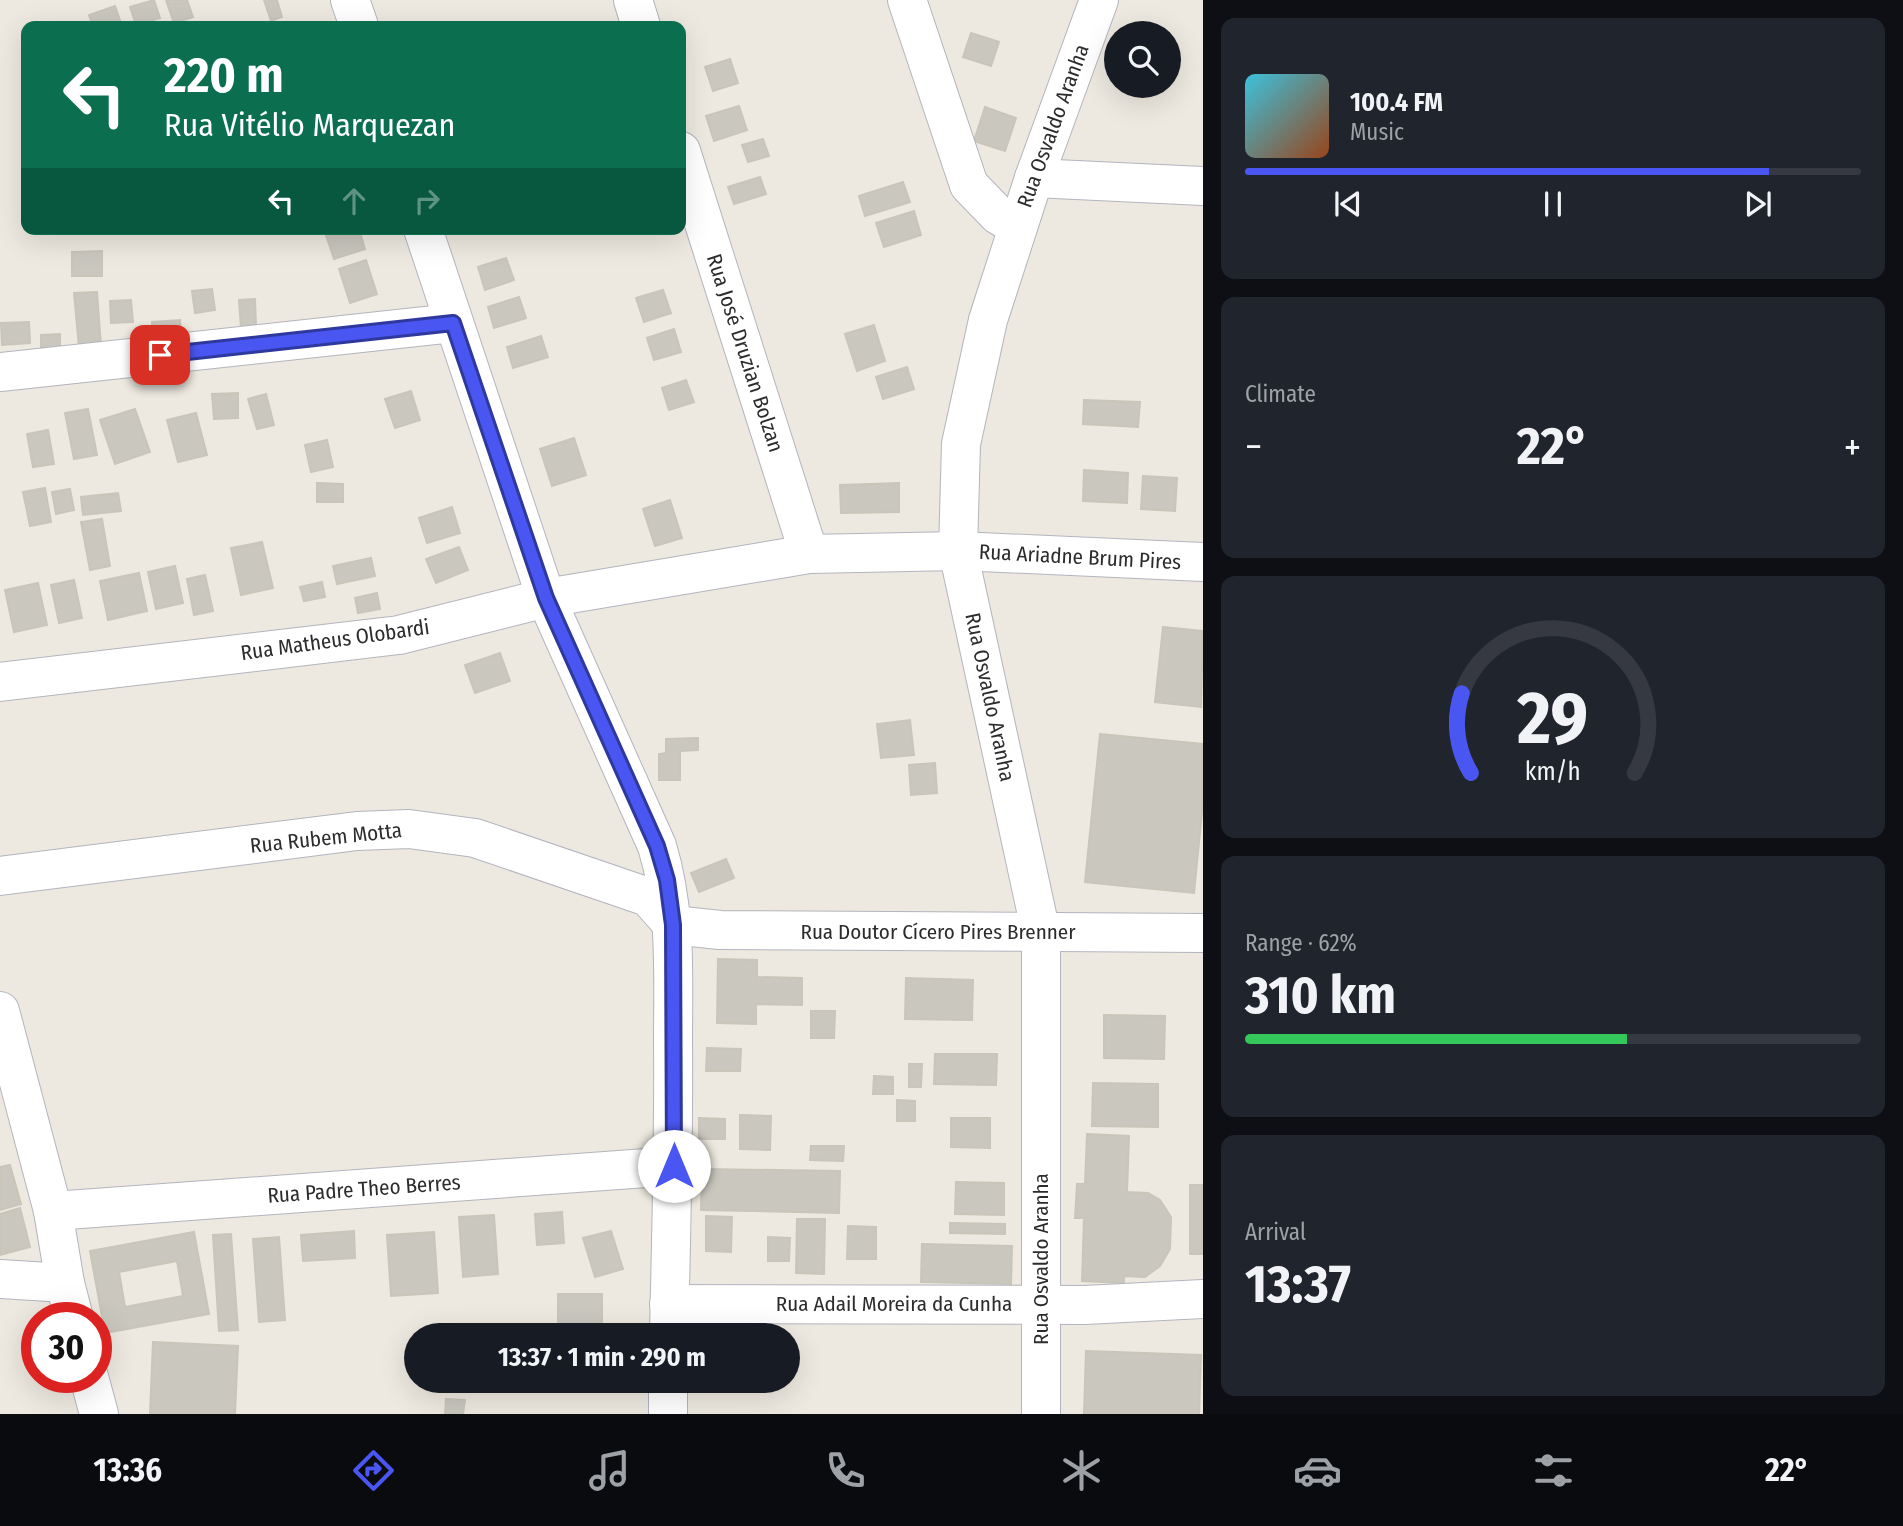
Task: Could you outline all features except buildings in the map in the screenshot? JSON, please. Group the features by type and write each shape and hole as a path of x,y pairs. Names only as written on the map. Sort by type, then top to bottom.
{"street":[{"path":"350,0 357,21"},
{"path":"633,0 639,21"},
{"path":"907,0 969,185 998,215 1018,227"},
{"name":"Rua Osvaldo Aranha","path":"1041,1414 1041,933 958,551 961,444 988,320 1034,178 1099,0"},
{"name":"Rua José Druzian Bolzan","path":"686,167 809,554"},
{"path":"1034,178 1203,186"},
{"path":"425,235 546,598 657,846 667,880 673,925 674,1166 669,1320"},
{"path":"0,372 453,323"},
{"name":"Rua Matheus Olobardi","path":"0,682 399,635 546,598 809,554 958,551"},
{"name":"Rua Ariadne Brum Pires","path":"958,551 1203,562"},
{"name":"Rua Rubem Motta","path":"0,876 357,831 409,829 475,838 648,897 673,925"},
{"name":"Rua Doutor Cícero Pires Brenner","path":"673,925 720,930 1203,933"},
{"path":"0,1011 53,1211 69,1300 0,1279"},
{"name":"Rua Padre Theo Berres","path":"53,1211 674,1166"},
{"name":"Rua Adail Moreira da Cunha","path":"669,1320 1203,1299"},
{"path":"93,1393 99,1414"},
{"path":"668,1393 668,1414"}],"route":[{"path":"160,355 453,323 546,598 657,846 667,880 673,925 674,1166"}]}
